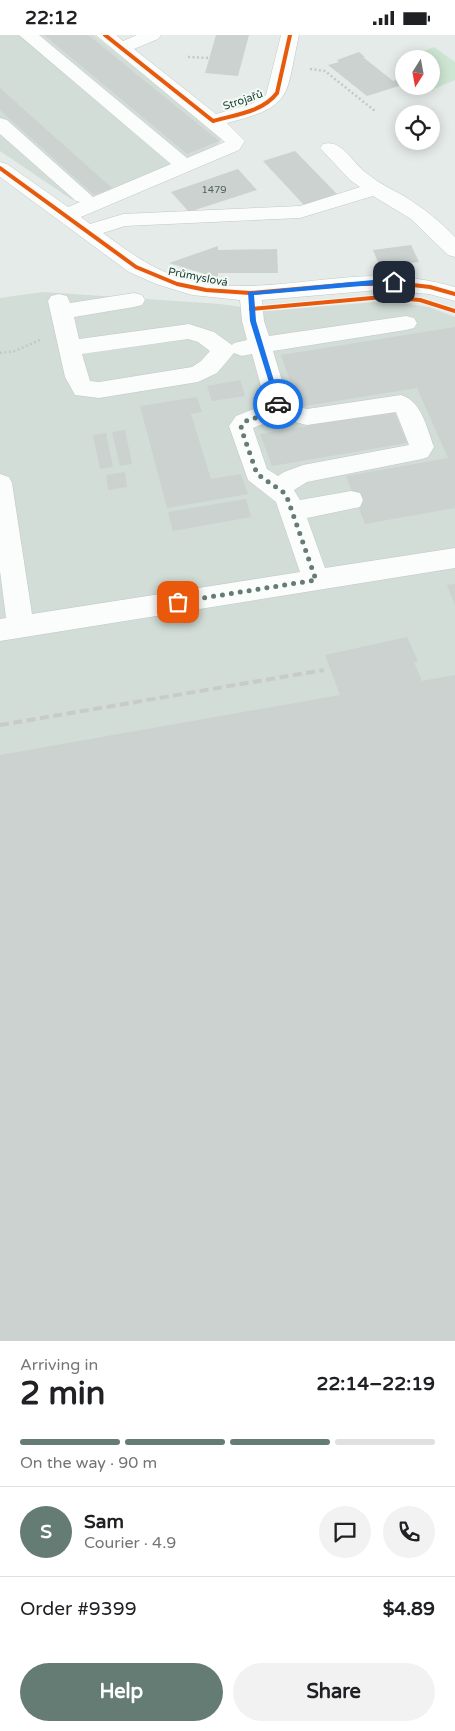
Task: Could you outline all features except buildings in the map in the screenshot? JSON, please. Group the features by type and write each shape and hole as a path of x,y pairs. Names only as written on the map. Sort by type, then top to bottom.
{"street":[{"path":"28,35 185,166"},
{"path":"65,216 234,144 234,139 213,121 105,35"},
{"path":"122,48 152,35"},
{"name":"Strojařů","path":"213,121 263,106 273,99 277,93 290,35"},
{"path":"0,124 83,197"},
{"path":"330,148 357,176 375,189 412,209 427,221 455,250"},
{"name":"Průmyslová","path":"0,168 86,232 136,267 156,278 216,292 250,293 394,282 431,287 455,294"},
{"path":"86,232 123,220 300,212 375,189"},
{"path":"250,293 252,315 278,401 276,409 263,417 245,421 241,426 256,471 288,500 316,580"},
{"path":"134,300 60,306 80,386 83,389 94,390 198,374 209,367 224,351 406,323"},
{"path":"68,342 189,331 206,337 224,351"},
{"path":"276,409 307,417 395,402 401,403 407,409 422,447 420,451 414,453 302,474 278,489"},
{"path":"0,483 11,629 455,558"},
{"path":"292,511 351,500"}],"path":[{"path":"188,57 209,58"},
{"path":"310,69 324,71 375,111"},
{"path":"0,353 15,351 36,340 68,342"}],"shaded area":[{"path":"0,35 94,35 220,136 221,141 216,146 105,194 79,201 71,199 0,151"},
{"path":"43,292 220,304 270,311 387,301 429,307 455,317 455,1341 0,1341 0,298"}],"green space":[{"path":"434,47 438,50 426,50"},
{"path":"440,51 455,62 455,80 440,86"}],"railway":[{"path":"0,725 324,670"}],"cycle path":[{"path":"105,35 213,121 258,108 273,99 277,93 290,35"},
{"path":"0,168 136,267 177,284 220,292 250,293 379,283 430,287 455,294"},
{"path":"251,309 383,297 420,300 455,311"}],"way so far":[{"path":"178,602 316,580 288,500 283,492 257,474 242,431 241,426 245,421 272,413 278,404"}],"route":[{"path":"278,404 255,329 250,293 394,282"}]}
